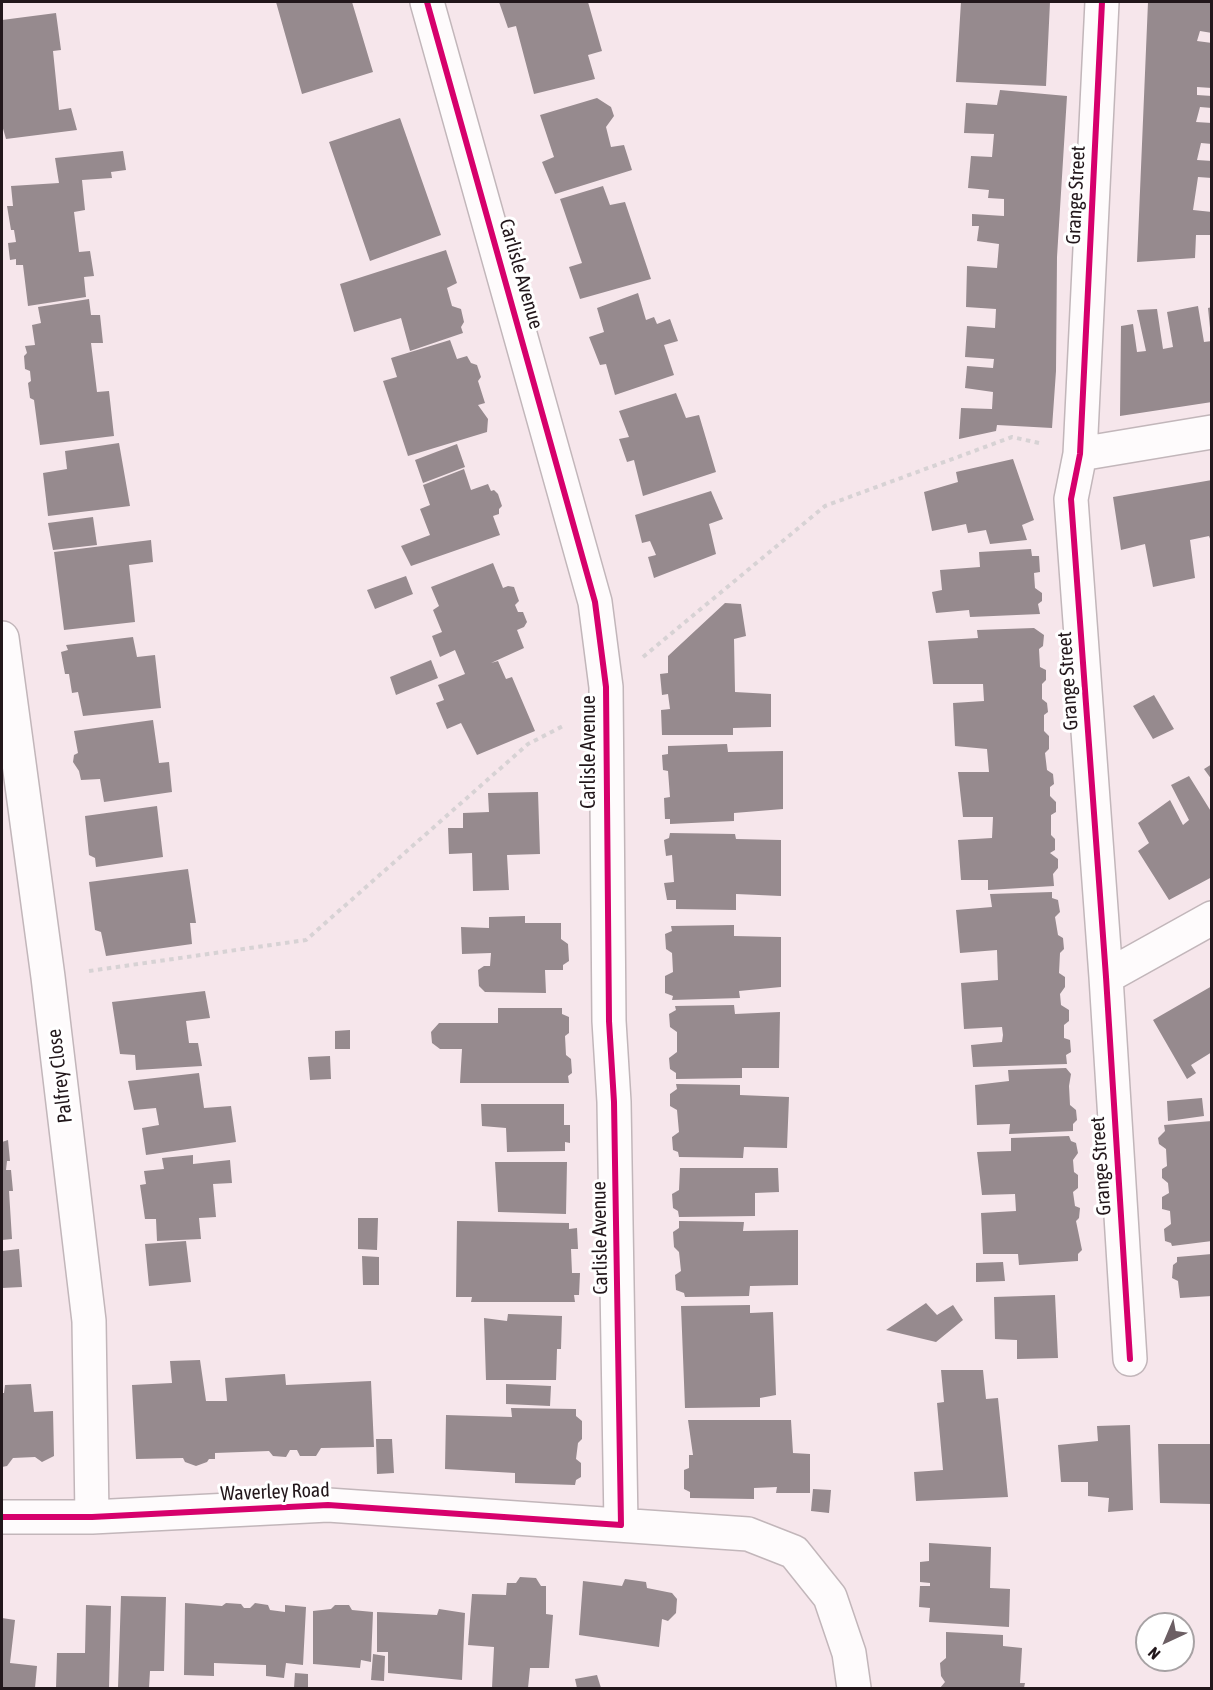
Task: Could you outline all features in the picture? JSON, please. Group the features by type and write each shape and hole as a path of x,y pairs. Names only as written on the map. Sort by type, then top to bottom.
{"street":[{"name":"Carlisle Avenue","path":"427,2 595,603 606,687 609,1021 614,1102 621,1525"},
{"name":"Grange Street","path":"1102,2 1080,454 1071,500 1106,977 1130,1359"},
{"path":"1080,454 1212,432"},
{"name":"Palfrey Close","path":"2,638 48,977 89,1321 92,1517"},
{"path":"1106,977 1212,918"},
{"name":"Waverley Road","path":"2,1517 92,1517 328,1505 748,1534 794,1552 830,1596 849,1653 854,1689"}],"building":[{"path":"276,2 352,2 373,72 302,94"},
{"path":"499,2 588,2 602,51 588,55 595,79 534,94 516,26 508,28"},
{"path":"961,2 1050,2 1046,86 956,82"},
{"path":"1148,2 1212,2 1212,33 1200,31 1197,41 1212,43 1212,88 1197,87 1197,95 1212,96 1212,108 1200,107 1196,122 1212,123 1212,144 1201,143 1197,160 1212,161 1212,178 1198,177 1193,210 1212,212 1212,235 1196,235 1195,258 1137,262"},
{"path":"56,13 61,50 53,51 59,110 71,108 77,130 6,139 2,125 2,20"},
{"path":"1000,90 1067,96 1057,257 1056,371 1052,428 997,425 996,431 959,439 961,408 992,409 993,392 965,388 967,366 993,368 994,359 965,357 967,326 995,328 996,309 966,307 967,266 997,268 999,244 977,241 979,226 972,226 972,214 1004,216 1004,199 988,198 989,190 968,188 971,156 992,157 994,134 964,133 966,103 997,105"},
{"path":"597,98 611,107 614,116 606,127 611,147 624,145 632,170 555,194 542,162 554,157 540,115"},
{"path":"400,118 441,235 370,261 329,142"},
{"path":"123,151 126,170 111,172 112,178 82,180 85,210 74,212 79,252 90,251 94,276 84,277 86,297 28,306 23,265 16,265 16,259 10,260 8,243 16,242 14,230 11,230 7,206 13,206 11,186 59,183 55,158"},
{"path":"603,186 610,205 625,202 651,279 580,299 569,267 582,263 560,199"},
{"path":"446,250 457,283 447,288 452,306 461,309 464,322 461,327 463,333 410,351 401,318 354,332 340,284"},
{"path":"638,293 646,320 654,317 657,324 670,319 678,341 664,345 674,375 615,395 606,364 600,365 589,337 604,332 597,308"},
{"path":"89,299 91,315 100,315 103,343 91,343 97,392 109,391 114,436 40,445 34,400 30,398 28,383 31,381 30,371 25,369 24,356 27,353 25,346 35,345 32,325 41,323 38,307"},
{"path":"1198,306 1204,342 1212,341 1212,402 1120,416 1121,326 1133,324 1137,352 1146,351 1137,310 1157,309 1163,349 1173,347 1167,312"},
{"path":"1212,307 1212,328 1210,328 1208,308"},
{"path":"450,340 457,359 467,356 471,363 477,365 481,377 478,381 485,403 478,405 488,419 487,432 408,456 383,381 397,377 391,358"},
{"path":"676,393 686,418 699,415 716,472 643,496 634,460 627,462 619,439 629,437 619,411"},
{"path":"119,443 130,506 48,516 43,473 67,469 65,451"},
{"path":"457,444 465,467 423,483 415,460"},
{"path":"1013,459 1034,520 1022,525 1027,540 990,544 986,530 968,533 966,524 932,531 924,492 958,482 956,472"},
{"path":"464,469 471,490 488,484 491,491 494,490 498,494 502,506 499,514 493,516 500,535 411,566 401,546 430,535 420,509 430,505 423,485"},
{"path":"1212,480 1212,544 1209,536 1190,540 1195,578 1153,587 1145,544 1121,550 1113,497"},
{"path":"711,491 723,519 709,524 716,554 654,578 648,557 656,555 650,541 642,543 635,515"},
{"path":"93,517 97,545 53,550 48,523"},
{"path":"151,540 153,562 129,565 135,622 64,630 54,552"},
{"path":"1031,549 1032,556 1039,556 1040,572 1034,573 1035,588 1042,593 1042,601 1038,604 1040,614 970,617 969,610 936,613 932,592 942,590 940,570 980,567 979,552"},
{"path":"493,563 503,588 514,587 519,601 515,605 518,612 523,612 527,622 524,627 517,630 524,648 491,663 498,661 506,679 512,677 535,731 477,755 461,723 447,729 436,703 444,700 438,685 465,674 455,650 440,657 432,636 442,632 433,610 439,606 431,587"},
{"path":"406,576 413,594 375,609 367,590"},
{"path":"725,603 741,604 746,636 734,639 735,692 771,694 771,727 733,728 733,735 662,735 661,710 670,709 668,694 662,695 660,674 668,673 668,656"},
{"path":"1034,628 1044,635 1043,646 1039,649 1040,667 1046,670 1046,680 1042,684 1042,699 1047,703 1048,712 1044,715 1044,731 1049,736 1049,749 1045,753 1047,770 1053,774 1054,784 1050,787 1050,796 1056,802 1056,812 1051,815 1051,835 1055,839 1055,850 1050,853 1058,859 1058,868 1053,874 1054,886 988,890 988,880 961,880 958,840 992,838 993,817 963,817 958,772 989,772 987,749 955,746 953,703 984,701 983,684 933,684 928,641 978,638 977,630"},
{"path":"133,637 137,657 155,655 161,708 83,716 78,692 72,693 69,674 65,674 61,652 68,650 66,645"},
{"path":"431,660 438,678 396,695 390,677"},
{"path":"1154,695 1174,729 1153,739 1133,706"},
{"path":"153,720 159,763 169,762 172,792 104,802 100,779 81,780 79,771 73,762 74,755 78,753 74,731"},
{"path":"727,744 728,752 783,751 783,809 734,813 734,821 670,824 670,819 665,819 664,798 670,797 668,771 663,770 662,755 668,754 668,746"},
{"path":"1212,764 1212,780 1204,769"},
{"path":"1189,776 1212,813 1212,877 1169,900 1138,851 1149,843 1138,823 1170,800 1183,825 1189,820 1171,785"},
{"path":"538,792 540,854 507,855 509,890 473,891 472,853 449,854 448,828 463,828 463,813 489,812 488,793"},
{"path":"157,806 163,857 96,867 95,858 89,855 85,816"},
{"path":"670,833 735,834 736,839 781,840 781,896 736,894 736,910 676,909 676,900 667,900 664,883 674,882 672,855 666,856 664,840 669,838"},
{"path":"188,869 196,923 190,923 192,944 106,956 101,932 95,930 89,882"},
{"path":"1052,892 1052,898 1058,900 1060,912 1055,917 1058,935 1063,938 1064,949 1060,953 1059,973 1065,977 1065,987 1060,994 1061,1005 1069,1010 1069,1021 1064,1025 1064,1038 1070,1040 1071,1052 1066,1055 1067,1064 973,1067 971,1045 1002,1042 1002,1027 964,1029 961,983 998,980 997,950 960,953 956,910 992,907 990,894"},
{"path":"525,916 525,923 561,923 561,939 568,944 569,961 563,965 563,970 545,970 546,993 485,992 479,986 478,970 484,966 490,966 491,953 462,954 461,927 489,928 489,917"},
{"path":"734,925 734,936 781,937 781,987 739,991 740,998 672,1000 673,996 665,993 665,976 673,972 672,953 666,949 665,934 672,931 671,926"},
{"path":"1212,986 1212,1052 1191,1065 1196,1073 1187,1079 1153,1020"},
{"path":"205,991 210,1018 186,1021 189,1043 198,1043 202,1066 136,1070 135,1055 120,1054 112,1002"},
{"path":"734,1005 735,1014 780,1012 779,1068 742,1068 742,1078 676,1079 676,1073 670,1069 669,1058 677,1052 677,1032 670,1027 669,1014 676,1010 675,1006"},
{"path":"498,1008 562,1008 562,1014 569,1017 569,1033 565,1036 566,1055 571,1059 572,1073 568,1076 569,1083 460,1083 462,1049 440,1049 432,1043 431,1032 439,1023 498,1023"},
{"path":"350,1030 350,1049 335,1049 335,1031"},
{"path":"330,1056 331,1079 310,1080 308,1057"},
{"path":"1066,1068 1071,1074 1070,1105 1076,1110 1077,1120 1073,1124 1073,1131 1009,1134 1010,1124 977,1125 975,1085 1009,1081 1008,1070"},
{"path":"199,1073 204,1108 231,1106 236,1142 146,1155 142,1128 159,1125 156,1108 134,1110 128,1081"},
{"path":"676,1084 740,1085 740,1095 789,1097 787,1148 744,1147 743,1158 679,1157 678,1152 673,1150 672,1137 679,1132 677,1110 670,1106 670,1094 677,1089"},
{"path":"1202,1098 1204,1116 1168,1121 1167,1101"},
{"path":"481,1104 564,1104 564,1125 570,1125 570,1143 565,1142 565,1151 507,1152 506,1128 482,1126"},
{"path":"1212,1121 1212,1241 1172,1246 1171,1243 1165,1241 1164,1229 1171,1224 1170,1211 1162,1209 1162,1197 1169,1193 1168,1183 1162,1178 1162,1169 1167,1166 1166,1149 1159,1144 1158,1138 1165,1131 1164,1125"},
{"path":"1069,1136 1071,1141 1076,1143 1078,1153 1073,1160 1074,1172 1078,1175 1078,1188 1073,1192 1075,1206 1080,1208 1079,1218 1076,1221 1082,1250 1078,1254 1078,1261 1019,1265 1018,1254 983,1254 981,1213 1016,1211 1015,1194 982,1195 977,1152 1011,1151 1011,1138"},
{"path":"8,1140 10,1161 7,1161 6,1170 11,1170 13,1191 9,1191 12,1239 2,1240 2,1142"},
{"path":"193,1155 193,1164 230,1160 232,1183 213,1184 216,1217 199,1218 201,1239 157,1241 156,1219 145,1219 140,1185 146,1184 144,1171 164,1169 162,1158"},
{"path":"495,1162 567,1162 566,1214 498,1212"},
{"path":"680,1168 778,1168 779,1192 755,1193 755,1216 679,1217 678,1211 673,1208 672,1194 679,1190"},
{"path":"358,1218 378,1218 377,1250 358,1249"},
{"path":"457,1221 569,1223 569,1229 577,1228 578,1249 571,1249 572,1273 580,1273 579,1295 574,1295 575,1302 471,1302 472,1297 456,1297"},
{"path":"679,1221 744,1222 743,1231 798,1230 798,1285 750,1286 749,1296 685,1297 684,1293 676,1290 675,1275 681,1271 679,1252 674,1247 673,1232 679,1228"},
{"path":"186,1241 191,1282 149,1286 145,1244"},
{"path":"19,1249 22,1287 2,1288 2,1251"},
{"path":"1212,1254 1212,1296 1180,1298 1178,1281 1172,1278 1173,1265 1177,1262 1177,1257"},
{"path":"362,1256 379,1257 379,1285 363,1285"},
{"path":"1003,1262 1005,1281 976,1282 976,1263"},
{"path":"1055,1295 1058,1358 1017,1359 1017,1340 995,1339 994,1297"},
{"path":"926,1303 937,1315 953,1305 963,1320 936,1342 886,1330"},
{"path":"750,1305 750,1313 773,1312 776,1395 760,1398 760,1407 685,1408 681,1306"},
{"path":"508,1314 562,1316 561,1349 557,1349 556,1380 486,1380 484,1318 507,1321"},
{"path":"200,1360 206,1401 227,1401 225,1378 285,1374 286,1385 371,1381 374,1447 321,1448 316,1456 300,1456 297,1450 290,1450 286,1457 273,1456 269,1451 215,1453 215,1459 209,1459 196,1466 185,1462 183,1458 136,1459 132,1385 172,1383 170,1361"},
{"path":"941,1370 983,1370 986,1399 998,1398 1008,1497 916,1501 914,1472 943,1470 937,1403 944,1402"},
{"path":"31,1384 34,1412 53,1411 54,1456 42,1462 35,1457 13,1458 7,1466 2,1467 2,1393 4,1393 5,1385"},
{"path":"506,1384 551,1386 550,1406 506,1404"},
{"path":"511,1408 576,1409 576,1416 582,1421 582,1439 578,1443 576,1459 581,1463 581,1477 576,1480 575,1485 515,1483 515,1473 445,1469 446,1415 512,1417"},
{"path":"688,1420 791,1420 793,1453 810,1454 810,1493 776,1493 777,1487 754,1488 754,1499 690,1498 690,1492 684,1489 684,1470 689,1468 689,1455 693,1455"},
{"path":"1130,1425 1133,1510 1108,1512 1109,1498 1088,1496 1088,1482 1061,1482 1058,1445 1098,1441 1097,1426"},
{"path":"376,1439 392,1439 394,1473 377,1474"},
{"path":"1158,1444 1212,1444 1212,1504 1160,1503"},
{"path":"813,1489 831,1490 829,1513 811,1511"},
{"path":"929,1543 991,1547 990,1588 1010,1589 1009,1627 929,1622 930,1608 919,1607 920,1586 930,1586 930,1583 920,1582 920,1562 929,1561"},
{"path":"520,1577 536,1578 541,1586 546,1586 546,1614 553,1615 549,1668 530,1668 528,1688 492,1688 494,1647 468,1645 472,1594 506,1595 507,1583 516,1583"},
{"path":"625,1579 646,1582 647,1588 672,1593 677,1599 676,1613 668,1621 662,1619 659,1647 579,1635 583,1581 622,1586"},
{"path":"121,1596 166,1597 164,1671 150,1671 149,1688 118,1688"},
{"path":"185,1603 222,1606 226,1603 241,1604 244,1608 250,1608 255,1603 268,1605 270,1610 285,1612 285,1605 306,1607 303,1665 286,1663 284,1678 266,1676 266,1665 214,1663 214,1676 184,1675"},
{"path":"86,1605 111,1606 109,1688 56,1688 57,1653 85,1653"},
{"path":"335,1605 349,1605 352,1610 373,1612 371,1662 361,1660 360,1668 313,1664 313,1611 331,1609"},
{"path":"439,1609 465,1613 462,1680 388,1673 388,1652 377,1652 377,1612 437,1615"},
{"path":"2,1618 15,1620 10,1663 37,1666 35,1688 2,1688"},
{"path":"946,1632 1003,1635 1003,1646 1022,1648 1020,1683 1025,1683 1024,1688 940,1688 945,1682 941,1676 940,1663 946,1658"},
{"path":"373,1654 385,1656 384,1681 371,1680"},
{"path":"295,1673 308,1674 308,1688 294,1688"},
{"path":"597,1675 601,1688 577,1688 575,1679"}],"cycle path":[{"path":"2,1517 92,1517 328,1505 621,1525 614,1102 609,1021 606,687 595,602 427,2"},
{"path":"1102,2 1080,454 1071,499 1106,977 1130,1359"}]}
